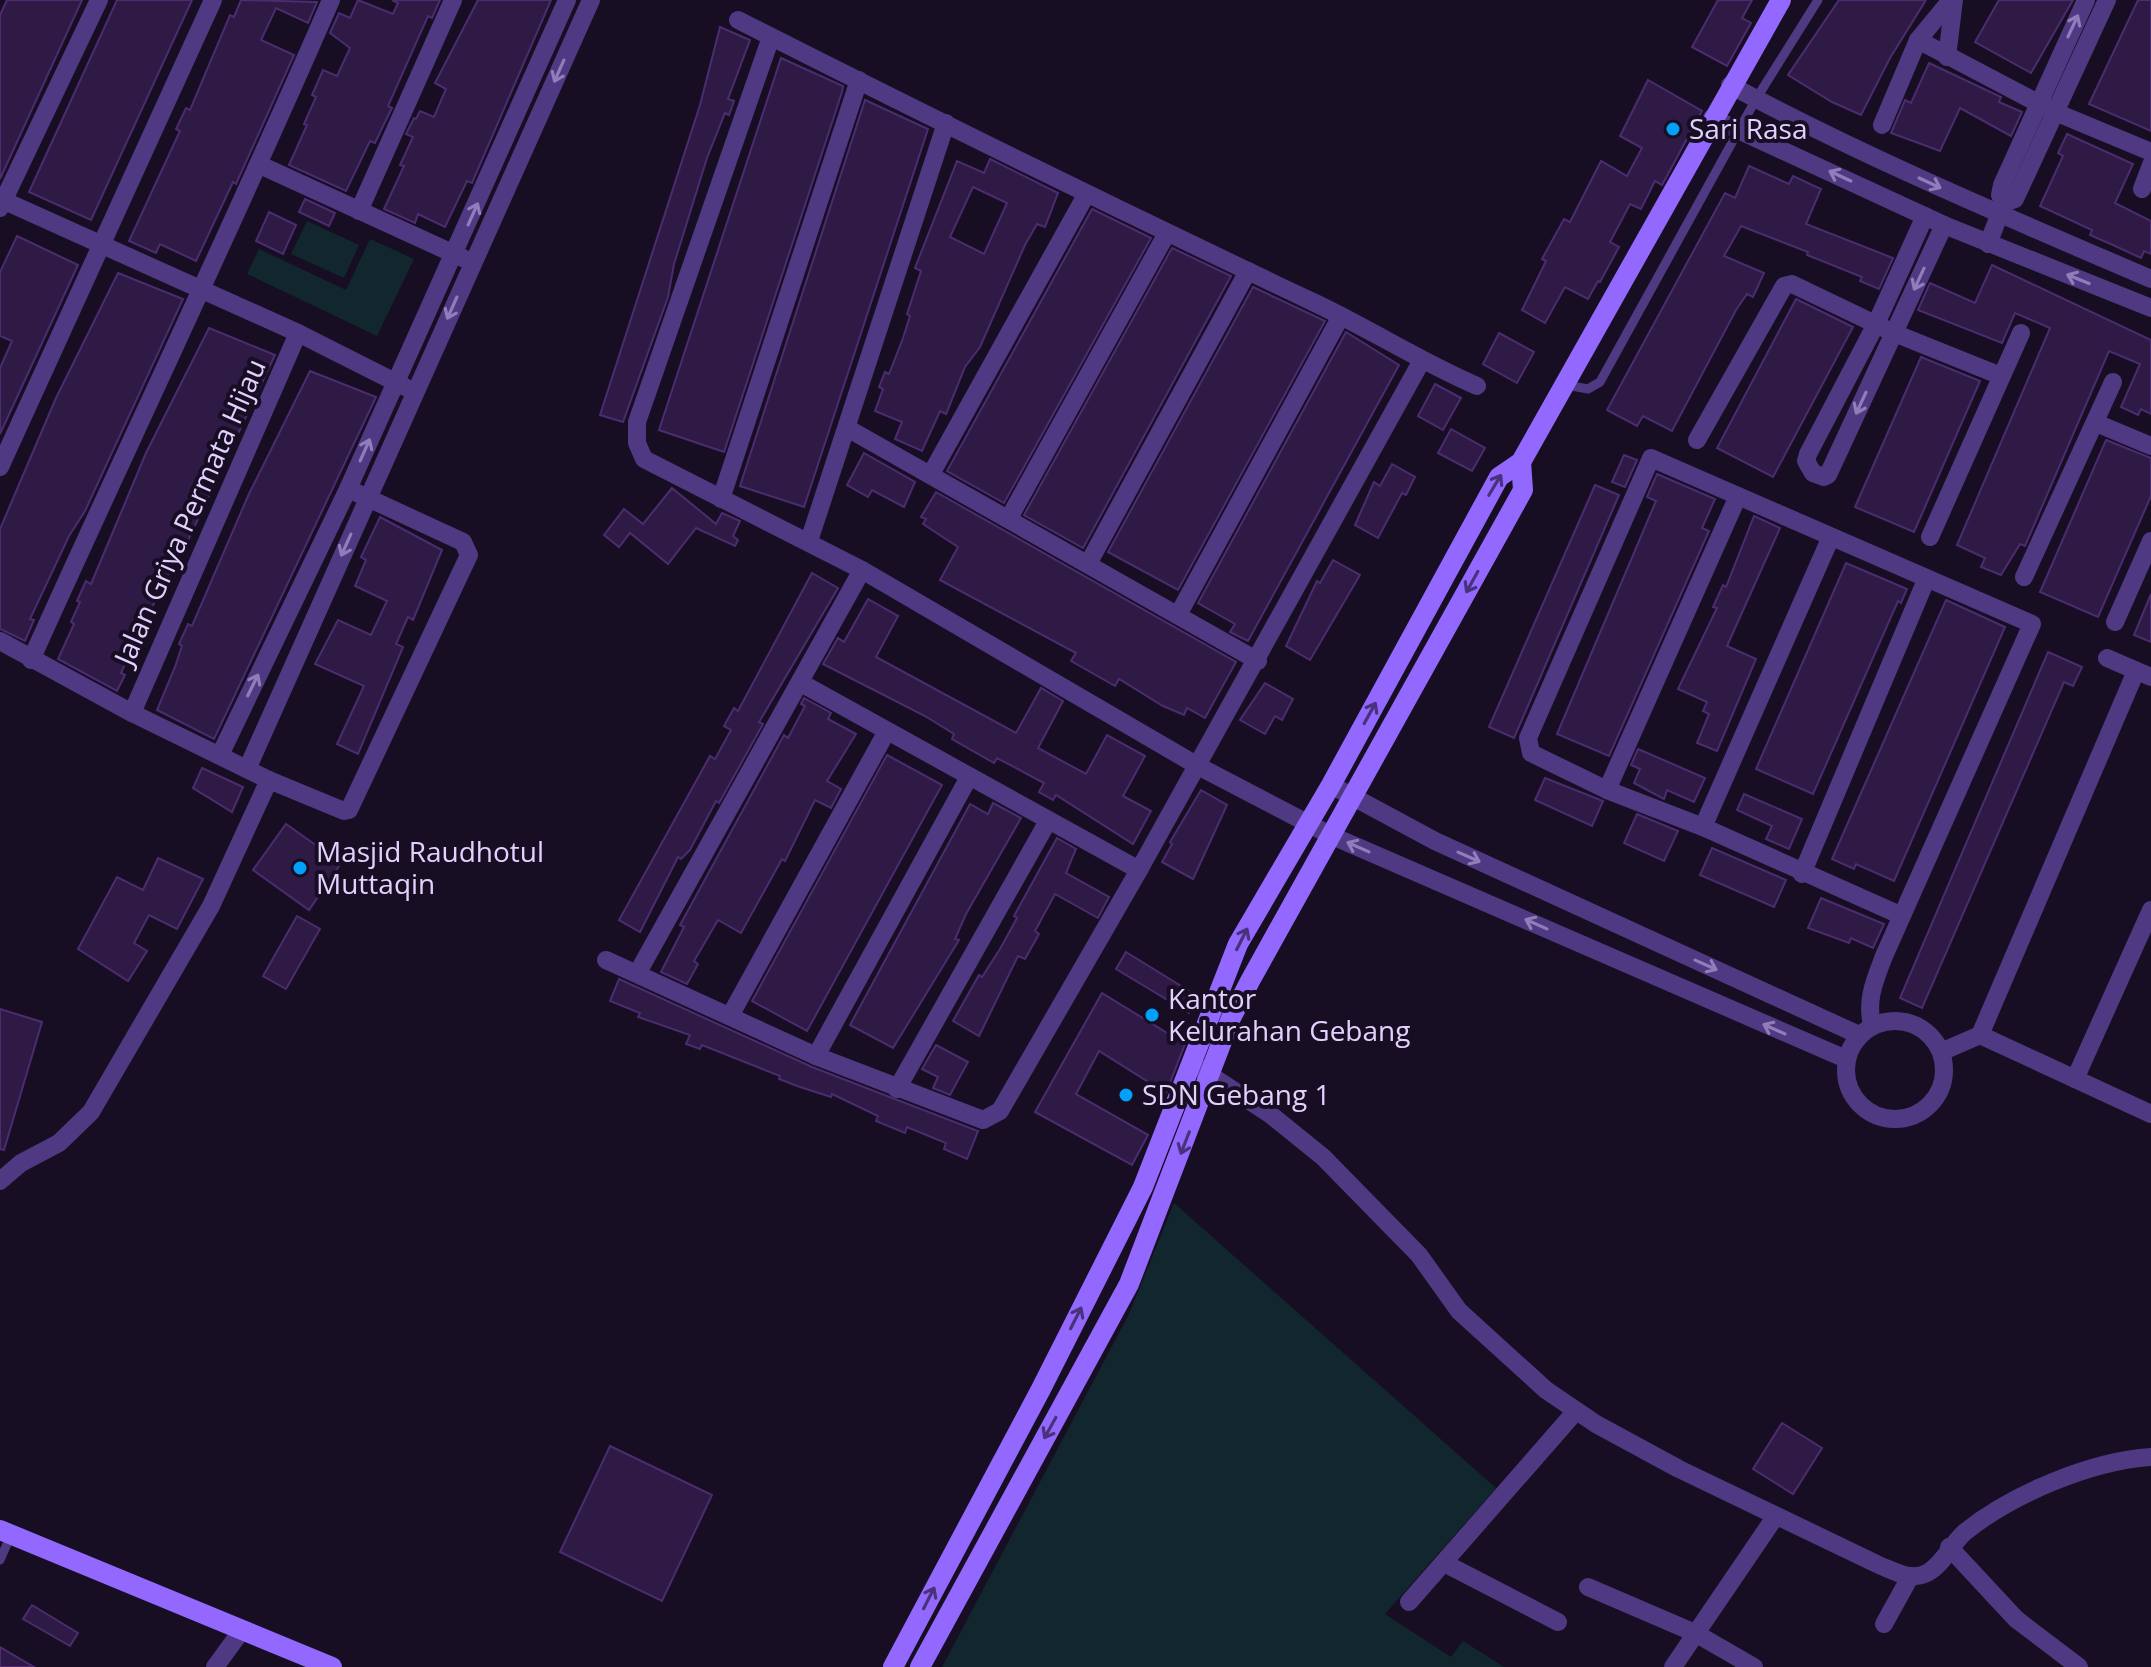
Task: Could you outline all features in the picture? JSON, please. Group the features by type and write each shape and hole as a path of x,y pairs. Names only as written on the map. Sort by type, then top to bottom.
{"street":[{"name":"Jalan Griya Permata Hijau","path":"99,0 1,203 298,333 414,392"},
{"path":"0,467 213,0"},
{"path":"31,660 199,288 260,165 331,0"},
{"path":"359,211 453,0"},
{"path":"220,755 348,489 567,0"},
{"path":"248,767 591,0"},
{"path":"905,1644 923,1662 1129,1284 1202,1069 1238,944 1331,785 1499,477 1521,462 1730,85 1781,0"},
{"path":"1882,125 1918,40 1953,0"},
{"path":"1947,57 1953,0"},
{"path":"2047,108 2057,60 2086,0"},
{"path":"1988,244 2002,209 2002,185 2030,145 2047,108 2075,68 2107,0"},
{"path":"738,20 1086,195 1341,316 1421,362 1477,386"},
{"path":"771,37 637,422 637,443 644,459 862,570 1198,766 1330,835 1846,1059"},
{"path":"1918,40 2047,108 2151,152"},
{"path":"2057,60 2075,68"},
{"path":"721,499 859,80"},
{"path":"1730,85 1809,127 1972,203 2002,209 2151,279"},
{"path":"1712,118 1953,229 2151,308"},
{"path":"809,541 946,123"},
{"path":"1796,155 1809,127"},
{"path":"260,165 454,256 473,262"},
{"path":"2142,189 2151,165"},
{"path":"931,474 1086,195"},
{"path":"1925,216 1876,324 1808,454 1806,461 1813,473 1824,477 1828,475 1894,333 1953,229 1972,203"},
{"path":"1009,518 1167,233"},
{"path":"1088,564 1248,271"},
{"path":"1697,440 1784,286 1792,284 1894,333 2001,376"},
{"path":"1178,615 1341,316"},
{"name":"Jalan Griya Permata Hijau","path":"132,713 298,333"},
{"path":"1930,537 2021,333"},
{"path":"606,960 816,1056 897,1089 983,1120 1000,1111 1258,661 1421,362"},
{"path":"2024,577 2113,382"},
{"path":"2096,423 2151,446"},
{"path":"847,428 1258,661"},
{"path":"1331,785 1435,841 1866,1030 1888,1020 1913,1024 1933,1038 1941,1052 1944,1068 1935,1098 1910,1117 1895,1120 1865,1110 1847,1084 1846,1059 1866,1030 1871,989 1900,915 2032,624 1830,539 1651,458 1528,738 1531,753 1607,790 1703,827 1802,874 1900,915"},
{"path":"893,1667 1041,1389 1202,1069 1523,490 1521,462"},
{"name":"Jalan Griya Permata Hijau","path":"0,641 132,713 248,767 269,780 344,811 349,810 469,555 463,542 348,489"},
{"path":"1607,790 1738,496"},
{"path":"1703,827 1830,539"},
{"path":"2115,622 2151,541"},
{"path":"637,974 862,570"},
{"path":"1802,874 1926,580"},
{"path":"1941,1052 1980,1035 2144,674 2107,658"},
{"path":"801,683 1139,870"},
{"path":"730,1016 887,731"},
{"path":"816,1056 969,777"},
{"path":"0,1181 21,1163 59,1143 91,1112 211,906 269,780"},
{"path":"897,1089 1048,821"},
{"path":"1422,873 1435,841"},
{"path":"2075,1079 2151,910"},
{"path":"1980,1035 2151,1114"},
{"path":"1202,1069 1271,1115 1323,1157 1419,1255 1459,1311 1546,1390 1576,1411 1775,1517 1910,1577"},
{"path":"1041,1389 1065,1401"},
{"path":"1409,1602 1576,1411"},
{"path":"1884,1624 1910,1577 1937,1567 1949,1547 1978,1522 2061,1479 2125,1459 2151,1457"},
{"path":"1673,1667 1775,1517"},
{"path":"6,1532 332,1667"},
{"path":"1949,1547 2016,1619 2079,1667"},
{"path":"1444,1563 1558,1622"},
{"path":"1588,1587 1695,1633 1754,1667"},
{"path":"215,1667 242,1630"}],"lane":[{"path":"1566,385 1588,389 1600,382 1756,99 1818,0"},
{"path":"0,1560 6,1532"}],"shaded area":[{"path":"307,221 359,245 344,278 291,254"},
{"path":"370,239 414,259 377,336 247,274 259,249 346,290"},
{"path":"1174,1203 1496,1488 1385,1614 1451,1657 1463,1641 1504,1667 942,1667 1129,1314"}],"building":[{"path":"7,0 82,0 0,179 0,15"},
{"path":"117,0 192,0 91,220 29,192"},
{"path":"241,0 317,2 308,23 276,8 261,40 294,55 236,184 233,182 196,261 160,244 156,253 129,241 180,131 176,129 186,108 190,110 230,15 234,17"},
{"path":"358,0 393,14 398,3 392,0 440,0 432,18 428,16 375,143 370,141 346,191 289,165 307,125 304,124 316,97 312,95 323,70 337,76 350,48 330,33 339,13 350,18"},
{"path":"478,0 551,0 472,183 467,181 445,227 418,214 415,223 384,209 404,166 400,165 413,137 406,134 420,111 434,117 446,89 435,83"},
{"path":"1718,0 1752,0 1742,18 1751,23 1727,66 1692,47"},
{"path":"1839,0 1926,0 1890,58 1861,115 1832,102 1788,75"},
{"path":"1999,0 2073,0 2031,73 1975,42"},
{"path":"2138,0 2151,0 2151,131 2089,104"},
{"path":"720,27 750,40 728,99 734,101 729,115 725,113 707,158 674,264 668,297 623,422 600,415 700,105"},
{"path":"781,58 843,86 724,452 659,430"},
{"path":"1929,63 2001,97 1999,102 2022,112 2011,136 1960,108 1940,151 1891,133 1905,100 1911,103"},
{"path":"1648,80 1702,111 1662,185 1655,181 1641,209 1630,204 1610,242 1619,247 1588,299 1565,287 1545,323 1522,310 1546,261 1542,259 1564,219 1570,222 1601,161 1627,176 1642,148 1620,136"},
{"path":"865,100 928,129 804,507 740,486"},
{"path":"2067,134 2133,164 2115,203 2151,221 2151,254 2144,251 2141,258 2090,235 2092,230 2040,206 2063,156 2058,153"},
{"path":"990,159 1058,193 1045,227 1037,224 1025,245 980,347 965,367 946,414 940,411 922,451 895,439 902,422 875,411 883,389 879,387 885,372 889,374 903,338 921,271 915,268 957,161 984,173","holes":["973,187 1007,203 984,254 950,237"]},
{"path":"1749,166 1789,184 1793,176 1821,189 1806,224 1893,258 1879,289 1860,281 1862,277 1807,255 1808,252 1741,226 1724,256 1764,273 1753,297 1747,294 1736,310 1672,431 1643,416 1637,426 1607,410 1725,193 1735,198"},
{"path":"305,199 335,213 329,226 299,212"},
{"path":"1092,209 1151,238 1004,503 947,471"},
{"path":"269,212 296,225 283,254 256,241"},
{"path":"17,236 78,265 0,434 0,368 12,341 0,336 0,272"},
{"path":"1172,248 1231,276 1083,548 1024,515"},
{"path":"1992,265 2151,340 2151,414 2141,409 2138,415 2121,407 2140,364 2109,351 2025,546 2020,544 2001,575 1981,567 1985,558 1957,545 2050,328 2015,313 2002,343 1918,310 1930,283 1975,303"},
{"path":"118,273 183,299 85,511 69,536 30,619 34,620 25,641 0,629 0,529 56,398"},
{"path":"1253,287 1325,321 1178,590 1108,552"},
{"path":"1796,299 1853,327 1773,477 1717,448"},
{"path":"209,328 275,355 176,566 173,565 135,642 121,673 125,675 117,691 58,659 74,624 71,622 86,581 91,584 146,453"},
{"path":"1346,332 1399,365 1248,641 1230,632 1235,624 1198,603"},
{"path":"1499,333 1534,352 1517,383 1483,364"},
{"path":"1921,357 1980,381 1914,532 1855,507"},
{"path":"310,371 376,397 214,739 157,710 188,624 192,626 248,496"},
{"path":"1435,384 1461,398 1443,430 1418,416"},
{"path":"1451,429 1485,448 1472,471 1438,453"},
{"path":"2106,440 2151,458 2151,496 2098,617 2040,592"},
{"path":"864,453 915,482 904,507 872,490 868,497 847,485"},
{"path":"1624,455 1637,460 1625,487 1612,482"},
{"path":"1392,464 1415,477 1406,495 1402,493 1378,538 1355,525 1374,482 1380,486"},
{"path":"1657,474 1715,499 1702,528 1709,531 1609,756 1557,734 1656,501 1647,497"},
{"path":"1595,485 1619,495 1514,738 1489,727"},
{"path":"672,488 716,524 722,513 740,521 733,536 738,540 735,546 696,528 668,564 630,533 619,547 604,535 624,509 643,524"},
{"path":"936,492 1236,662 1205,718 1187,708 1184,715 1163,706 1119,679 1115,686 1071,661 1076,653 940,580 958,547 923,524 926,519 921,517"},
{"path":"1754,516 1780,528 1727,646 1756,659 1717,751 1697,743 1709,714 1703,711 1707,702 1678,689 1717,608 1713,607 1723,585 1726,587"},
{"path":"380,517 442,550 413,620 408,617 396,644 403,647 358,754 337,744 364,686 315,664 338,620 371,635 387,601 355,586 366,560 361,557"},
{"path":"1333,560 1360,575 1310,660 1286,646 1317,581 1320,583"},
{"path":"1846,563 1907,589 1901,603 1898,601 1813,794 1756,769"},
{"path":"812,573 838,588 759,722 763,724 719,803 716,801 690,850 681,859 678,857 640,932 619,920 710,756 715,759 731,730 724,726 734,708 738,711"},
{"path":"2151,594 2151,642 2134,635"},
{"path":"868,599 898,616 876,657 1016,733 1041,688 1063,701 1038,748 1086,774 1107,735 1145,756 1123,796 1151,811 1133,844 1056,795 1053,800 1039,792 1044,783 997,758 994,763 952,739 954,734 925,716 823,664 838,638 844,642"},
{"path":"1946,600 2005,627 1894,881 1856,864 1854,869 1832,859"},
{"path":"2048,652 2082,667 2073,686 2064,682 1922,1008 1900,998"},
{"path":"1265,683 1293,699 1282,720 1275,716 1265,734 1240,720"},
{"path":"804,698 831,713 828,719 856,734 827,781 841,789 831,808 815,800 785,861 782,859 741,933 718,920 694,961 698,964 687,984 661,972 684,927 680,925 784,735 788,738 805,706 801,704"},
{"path":"1638,749 1705,778 1694,802 1667,790 1664,799 1634,783 1640,769 1631,765"},
{"path":"887,755 942,785 807,1031 752,1001"},
{"path":"202,768 243,787 232,812 193,788"},
{"path":"1545,778 1603,801 1592,826 1535,800"},
{"path":"1201,790 1227,805 1193,879 1162,862 1172,844 1170,842"},
{"path":"1744,794 1802,819 1789,849 1766,839 1772,826 1737,810"},
{"path":"993,803 1021,818 966,914 955,939 959,940 893,1048 850,1025 970,804 988,814"},
{"path":"1637,814 1678,831 1664,861 1624,843"},
{"path":"286,824 341,863 309,910 253,870"},
{"path":"1057,838 1076,849 1066,873 1109,897 1098,918 1055,894 1035,931 1039,934 1025,959 1018,956 979,1036 953,1021 979,975 982,977 1000,949 1017,918 1014,916"},
{"path":"1712,848 1786,880 1774,907 1700,875"},
{"path":"158,858 203,879 177,929 149,915 134,943 147,951 128,981 78,949 117,877 143,890"},
{"path":"1821,898 1884,924 1873,948 1851,938 1849,943 1808,928"},
{"path":"297,916 320,929 286,989 263,976"},
{"path":"1126,952 1199,997 1189,1013 1116,969"},
{"path":"619,979 812,1067 978,1131 967,1159 944,1149 946,1143 907,1127 905,1133 876,1121 878,1116 832,1094 831,1097 797,1086 779,1079 780,1076 702,1045 700,1049 686,1044 690,1035 638,1017 640,1013 610,1001"},
{"path":"1102,993 1185,1044 1166,1093 1099,1051 1076,1094 1148,1135 1132,1165 1035,1112"},
{"path":"0,1009 42,1022 4,1150 0,1149"},
{"path":"936,1045 968,1062 950,1095 933,1088 938,1077 922,1069"},
{"path":"1782,1423 1822,1448 1793,1494 1753,1469"},
{"path":"610,1446 712,1495 662,1601 560,1552"},
{"path":"32,1605 78,1633 70,1646 23,1619"},
{"path":"0,1647 34,1667 0,1667"}],"place":[{"name":"Sari Rasa","path":"1673,129"},
{"name":"Masjid Raudhotul Muttaqin","path":"300,868"},
{"name":"Kantor Kelurahan Gebang","path":"1152,1015"},
{"name":"SDN Gebang 1","path":"1126,1095"}]}
